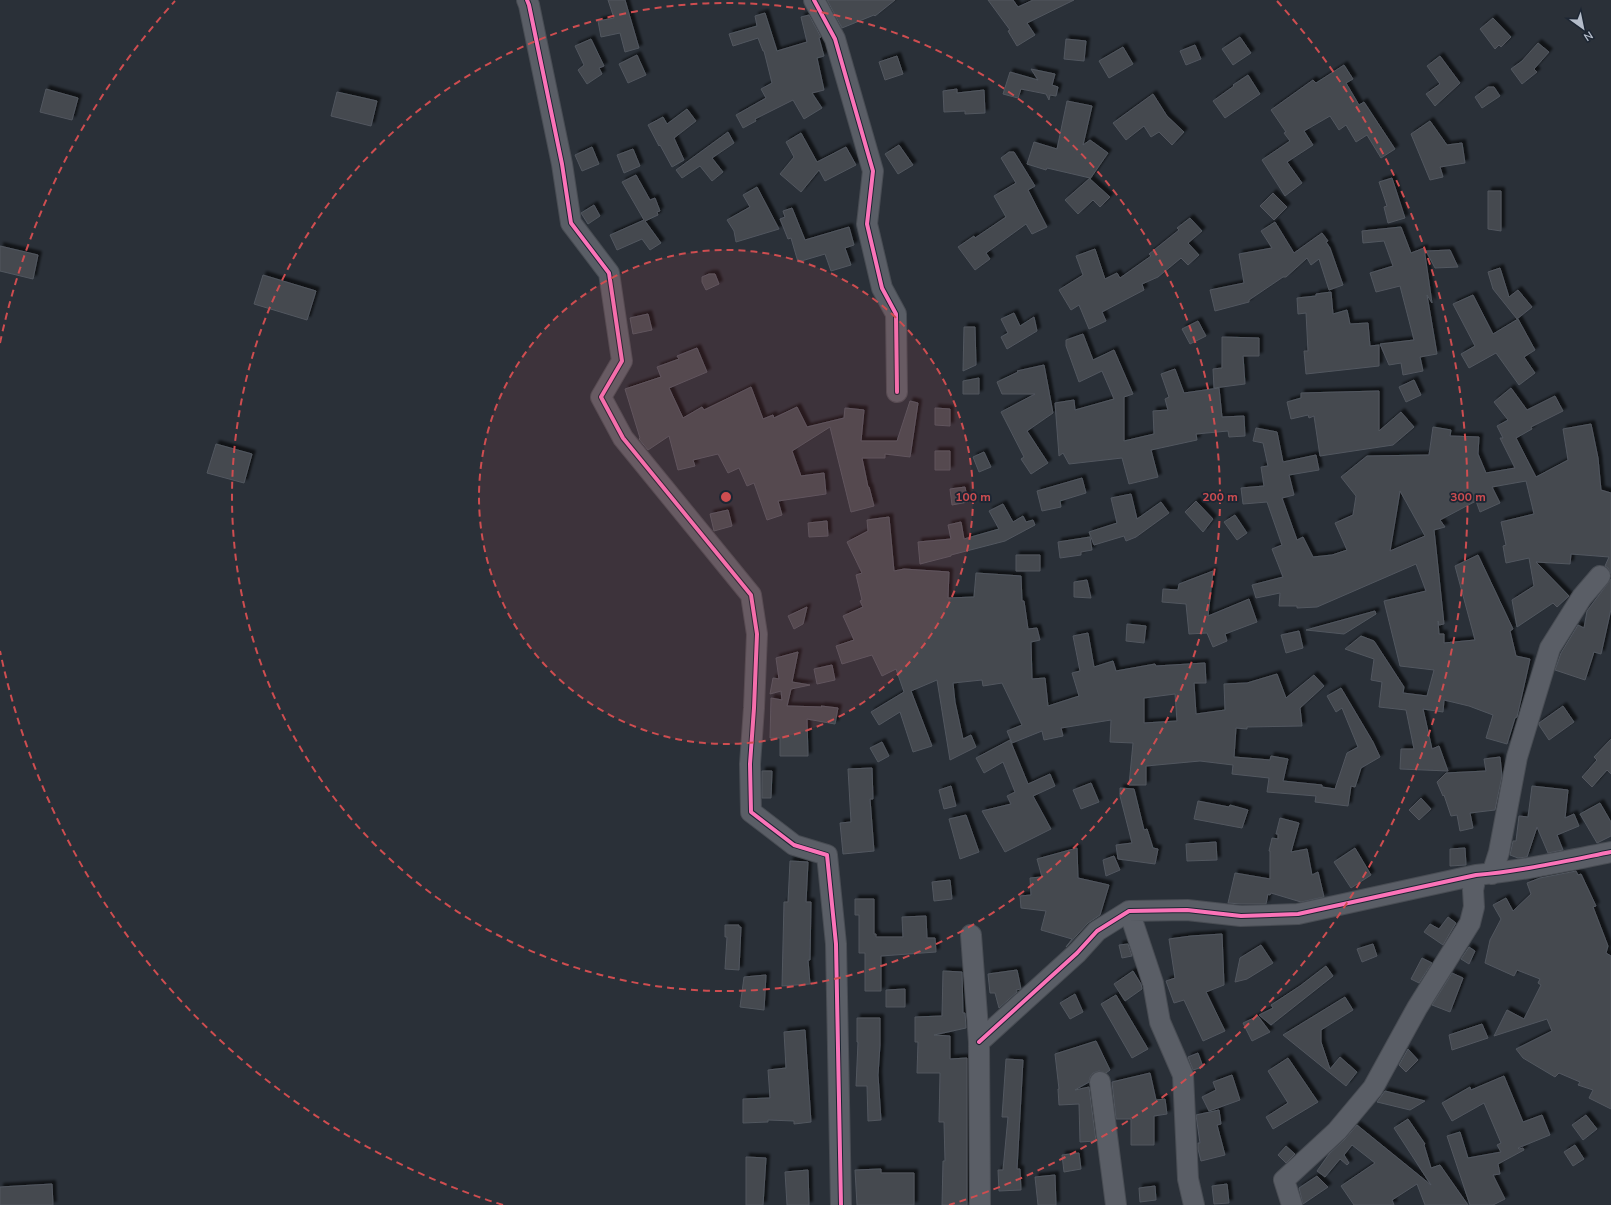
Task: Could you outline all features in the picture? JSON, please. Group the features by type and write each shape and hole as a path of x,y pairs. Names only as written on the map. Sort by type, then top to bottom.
{"street":[{"path":"527,0 562,164 571,223 609,273 622,361 601,397 622,438 751,595 758,634 750,764 751,812 794,845 827,855 836,944 841,1205"},
{"path":"814,0 834,39 873,171 868,224 882,288 896,314 897,392"},
{"path":"1292,1205 1284,1180 1337,1131 1373,1088 1417,1008 1470,923 1474,907 1473,890 1499,852 1518,757 1550,648 1582,597 1600,576"},
{"path":"979,1042 1072,958 1096,931 1129,911 1187,910 1241,916 1298,914 1484,874 1611,852"},
{"path":"1129,911 1152,983 1160,1022 1183,1075 1188,1179 1194,1205"},
{"path":"971,935 979,1042 980,1205"},
{"path":"1100,1082 1116,1205"}],"building":[{"path":"608,0 625,0 639,48 625,52 620,33 601,37 598,21 614,18"},
{"path":"827,0 895,0 875,16 874,15 842,28"},
{"path":"988,0 1013,0 1018,7 1033,0 1074,0 1027,23 1035,35 1017,46 1008,31 1010,30"},
{"path":"765,13 777,51 807,42 801,17 809,15 821,37 819,38 824,56 817,58 824,90 812,93 822,108 804,119 793,100 755,119 756,121 743,128 736,115 766,98 761,89 772,83 764,51 758,38 733,46 729,34 757,26 755,16"},
{"path":"1493,18 1511,37 1501,47 1499,45 1495,49 1480,29"},
{"path":"1240,37 1251,53 1233,65 1222,49"},
{"path":"591,39 604,66 599,68 602,74 587,84 578,70 584,65 575,46"},
{"path":"1066,39 1086,41 1084,61 1064,59"},
{"path":"1538,43 1549,52 1534,69 1537,72 1522,84 1511,69 1522,61"},
{"path":"1195,45 1201,59 1186,65 1180,51"},
{"path":"1123,47 1133,64 1109,78 1099,61"},
{"path":"637,55 646,75 628,83 619,64"},
{"path":"897,56 903,74 885,80 879,62"},
{"path":"1440,56 1460,83 1435,106 1426,94 1440,84 1427,66"},
{"path":"1344,65 1353,79 1346,83 1359,105 1364,102 1395,149 1381,158 1367,135 1356,142 1346,125 1339,130 1330,116 1304,131 1313,145 1287,162 1302,183 1285,196 1262,160 1290,141 1284,133 1286,132 1271,110 1313,80 1316,83"},
{"path":"1031,69 1055,74 1052,85 1058,87 1056,96 1050,95 1049,100 1046,94 1021,89 1018,98 1003,94 1010,72 1038,80"},
{"path":"1248,75 1260,94 1225,118 1213,101"},
{"path":"1488,87 1494,87 1500,96 1482,108 1475,97"},
{"path":"46,89 78,98 72,120 40,112"},
{"path":"957,89 957,93 984,90 985,113 965,114 965,111 944,112 943,91"},
{"path":"337,92 377,101 371,126 331,116"},
{"path":"1153,94 1167,116 1184,132 1172,145 1159,132 1151,137 1144,126 1126,140 1113,123"},
{"path":"1067,101 1092,106 1083,145 1090,140 1108,153 1090,179 1110,197 1100,207 1093,200 1078,214 1065,200 1090,178 1047,168 1046,170 1027,164 1034,142 1057,149"},
{"path":"687,109 696,121 674,138 684,160 672,167 648,125 663,117 667,124"},
{"path":"1430,121 1447,145 1462,143 1465,163 1440,167 1443,177 1430,180 1411,134"},
{"path":"728,132 734,143 712,158 723,172 712,181 700,166 682,178 676,170"},
{"path":"801,133 817,162 846,147 856,165 825,181 819,170 801,192 780,174 794,157 786,142"},
{"path":"899,145 913,165 898,174 885,154"},
{"path":"592,147 599,164 582,171 575,155"},
{"path":"633,149 640,166 624,173 617,155"},
{"path":"1009,152 1014,152 1035,186 1028,190 1047,227 1032,234 1026,224 986,253 990,259 975,270 958,247 974,236 975,238 1006,217 994,196 1016,183 1001,158"},
{"path":"636,175 650,200 655,198 660,211 657,212 658,215 645,221 661,243 650,250 642,239 617,250 610,235 644,220 622,182"},
{"path":"1392,178 1405,218 1388,223 1384,207 1387,206 1379,182"},
{"path":"757,187 779,229 736,242 734,231 727,220 750,207 743,195"},
{"path":"1488,191 1501,191 1501,231 1488,229"},
{"path":"1273,193 1287,207 1274,220 1260,206"},
{"path":"594,205 600,216 588,224 581,213"},
{"path":"792,208 805,240 849,227 854,245 845,248 851,265 831,271 825,254 798,262 791,238 788,239 780,219 785,217 783,211"},
{"path":"1190,218 1202,231 1188,243 1199,255 1188,265 1181,258 1158,277 1142,284 1144,290 1102,312 1106,321 1089,329 1079,305 1071,310 1059,290 1083,275 1076,256 1095,249 1105,279 1117,273 1120,278 1151,256 1149,254 1179,230 1177,228"},
{"path":"1275,222 1294,253 1322,233 1328,241 1326,242 1330,248 1343,285 1329,290 1319,259 1311,265 1307,258 1286,277 1283,277 1249,300 1249,302 1215,311 1210,290 1244,283 1239,254 1272,248 1261,231"},
{"path":"1401,227 1411,253 1424,248 1432,303 1427,295 1437,354 1420,357 1423,371 1403,375 1401,363 1389,365 1380,344 1414,340 1400,286 1376,292 1370,273 1393,266 1384,241 1363,243 1362,231"},
{"path":"0,246 38,255 33,279 0,271"},
{"path":"1450,250 1458,267 1435,268 1426,251"},
{"path":"1500,268 1509,297 1518,290 1532,307 1517,319 1493,289 1488,272"},
{"path":"709,274 715,274 719,284 706,290 702,282 702,277"},
{"path":"263,275 316,291 307,320 254,304"},
{"path":"1331,292 1333,314 1347,310 1350,324 1368,323 1370,346 1379,345 1379,366 1306,374 1304,351 1308,351 1306,313 1298,314 1297,298 1316,296 1316,294"},
{"path":"1473,295 1493,334 1518,319 1535,350 1524,357 1535,373 1519,385 1496,353 1469,368 1461,354 1475,346 1453,304"},
{"path":"1014,313 1020,326 1034,317 1037,331 1007,349 1001,337 1008,333 1001,319"},
{"path":"648,314 652,330 633,334 630,318"},
{"path":"1198,321 1206,336 1190,344 1182,329"},
{"path":"964,327 975,327 976,365 963,371"},
{"path":"1083,334 1093,360 1114,350 1133,394 1124,397 1124,441 1154,434 1153,411 1168,410 1165,399 1169,397 1161,374 1175,369 1184,393 1219,388 1222,417 1244,416 1245,436 1229,437 1228,431 1196,434 1197,440 1151,450 1158,477 1129,484 1122,458 1069,464 1063,453 1059,456 1055,403 1074,400 1075,410 1114,399 1102,371 1079,382 1066,346 1066,340"},
{"path":"1222,337 1259,338 1259,356 1243,356 1245,384 1214,388 1213,369 1222,368"},
{"path":"697,348 707,372 669,388 683,418 702,407 704,410 751,387 763,419 773,415 774,418 797,407 807,427 844,418 845,408 864,410 861,441 897,441 910,401 918,403 910,457 885,454 885,458 862,458 868,487 874,506 851,512 830,427 792,451 801,476 824,473 826,494 778,501 782,515 767,520 754,483 747,486 739,468 728,473 718,454 693,460 695,466 678,470 669,436 648,450 639,439 640,438 625,389 661,377 657,367 679,359 677,356"},
{"path":"1044,365 1053,413 1027,431 1048,463 1031,474 1021,459 1024,457 1001,412 1035,394 1002,394 997,382 1018,372 1017,371"},
{"path":"979,378 979,394 963,394 963,381"},
{"path":"1414,380 1421,395 1406,402 1399,387"},
{"path":"1511,388 1527,410 1555,396 1563,411 1531,427 1532,429 1516,438 1536,477 1568,460 1563,429 1591,424 1598,458 1601,490 1611,493 1611,574 1605,566 1609,557 1571,554 1570,564 1536,562 1569,596 1557,607 1553,603 1517,627 1512,600 1534,586 1529,558 1506,563 1503,546 1506,545 1501,522 1534,514 1526,481 1492,487 1500,503 1480,512 1476,501 1440,520 1445,527 1434,530 1444,624 1439,625 1438,621 1439,634 1444,634 1444,643 1475,640 1455,566 1478,555 1513,629 1510,631 1516,656 1530,659 1517,717 1515,718 1507,744 1486,738 1493,715 1469,706 1444,700 1443,712 1423,709 1432,749 1439,746 1448,771 1400,769 1401,749 1414,749 1406,710 1379,707 1382,682 1371,680 1374,659 1345,649 1361,636 1374,641 1404,687 1403,693 1427,696 1434,670 1400,666 1384,601 1426,591 1416,564 1317,607 1297,608 1297,606 1279,606 1280,593 1256,598 1252,585 1283,577 1272,549 1282,545 1267,502 1243,504 1241,488 1264,486 1261,467 1268,466 1263,443 1253,441 1256,428 1277,432 1283,462 1316,455 1319,470 1289,475 1294,495 1282,498 1297,540 1303,537 1313,557 1332,555 1347,550 1335,523 1353,515 1356,496 1341,477 1367,456 1429,455 1433,427 1451,430 1450,436 1479,437 1478,454 1486,473 1515,468 1500,438 1503,438 1497,426 1508,420 1494,402","holes":["1400,491 1425,536 1390,551"]},
{"path":"1379,391 1379,431 1401,412 1414,427 1393,445 1320,456 1314,416 1309,418 1308,415 1291,419 1287,402 1301,398 1301,393"},
{"path":"935,408 950,409 950,426 935,425"},
{"path":"216,444 252,454 244,483 207,473"},
{"path":"935,451 950,451 950,470 935,470"},
{"path":"984,452 991,467 979,472 973,457"},
{"path":"1082,478 1086,493 1060,501 1061,507 1042,511 1037,491"},
{"path":"965,487 968,502 952,505 950,489"},
{"path":"1131,494 1137,519 1161,502 1169,513 1136,537 1126,541 1124,536 1094,545 1089,532 1117,523 1111,498"},
{"path":"1196,501 1213,519 1203,532 1185,512"},
{"path":"1003,504 1013,522 1023,516 1026,522 1033,520 1035,525 1005,541 920,564 918,542 951,539 948,525 961,522 964,539 999,529 989,511"},
{"path":"728,510 732,526 714,531 710,514"},
{"path":"1235,515 1247,533 1237,540 1224,522"},
{"path":"889,517 894,571 904,569 949,572 948,598 974,597 976,573 1021,576 1022,601 1024,601 1028,629 1037,628 1040,640 1031,642 1032,679 1045,678 1048,706 1079,696 1072,673 1080,671 1073,636 1088,633 1094,667 1113,661 1116,671 1155,664 1156,666 1205,663 1206,683 1194,683 1196,714 1225,710 1224,684 1247,683 1277,674 1286,698 1314,675 1324,686 1300,708 1302,726 1247,727 1247,729 1236,728 1234,757 1270,760 1271,756 1288,759 1283,781 1322,785 1322,787 1335,789 1347,753 1358,747 1342,708 1336,712 1327,696 1341,688 1373,742 1380,757 1361,768 1355,787 1351,786 1348,806 1315,802 1316,796 1267,792 1269,778 1232,774 1233,765 1200,761 1146,766 1146,785 1129,785 1133,743 1110,742 1111,720 1061,728 1063,736 1044,740 1042,731 1012,743 1007,731 1022,725 1002,683 983,686 982,680 953,683 955,702 963,739 971,735 976,747 950,760 937,680 911,691 932,746 913,752 900,712 879,725 871,712 904,692 896,669 882,676 872,655 842,664 836,646 854,640 843,616 863,607 860,601 862,600 856,575 862,573 847,542 868,531 867,520","holes":["1175,694 1177,721 1144,723 1144,698"]},
{"path":"827,521 828,536 809,537 808,523"},
{"path":"1090,537 1092,550 1081,552 1081,555 1060,558 1058,542"},
{"path":"1016,555 1040,555 1040,571 1016,571"},
{"path":"1213,571 1208,616 1249,599 1257,622 1225,634 1227,641 1213,647 1207,633 1189,634 1186,604 1162,602 1163,589 1178,590 1179,584"},
{"path":"1611,579 1611,609 1601,654 1594,652 1585,680 1555,670 1561,653 1578,625 1584,628 1587,611"},
{"path":"1087,580 1091,598 1074,597 1074,582"},
{"path":"807,607 803,624 794,629 788,616"},
{"path":"1375,611 1376,614 1344,634 1306,630"},
{"path":"1127,624 1146,626 1144,643 1126,641"},
{"path":"1299,631 1303,648 1286,653 1281,635"},
{"path":"798,652 792,682 810,685 791,689 787,706 822,707 821,706 838,708 835,724 807,719 808,756 780,756 780,738 770,738 771,698 782,700 781,691 770,694 773,678 779,679 776,658"},
{"path":"832,665 835,680 817,684 814,669"},
{"path":"1563,706 1574,722 1549,740 1539,723"},
{"path":"1611,739 1611,774 1607,770 1592,787 1582,777 1597,760 1594,757"},
{"path":"1010,740 1028,784 1050,774 1055,786 1033,796 1051,829 1005,852 982,811 1011,804 1007,796 1015,792 1003,762 984,773 976,758"},
{"path":"882,742 889,756 878,762 870,748"},
{"path":"1500,757 1502,776 1495,810 1470,813 1473,828 1460,831 1457,815 1451,816 1444,795 1443,796 1437,782 1446,773 1486,771 1484,759"},
{"path":"872,768 873,799 870,799 874,851 843,854 840,823 851,822 848,769"},
{"path":"762,771 772,771 771,798 762,798"},
{"path":"1091,783 1099,802 1081,809 1073,790"},
{"path":"951,786 956,806 944,809 939,790"},
{"path":"1532,786 1568,790 1565,818 1574,814 1579,826 1557,835 1563,850 1548,853 1537,827 1527,857 1518,858 1510,855 1513,841 1516,841 1519,816 1528,817"},
{"path":"1120,788 1134,789 1144,830 1147,829 1153,848 1158,849 1155,864 1118,859 1116,845 1132,843 1120,796"},
{"path":"1421,798 1431,809 1419,820 1409,810"},
{"path":"1198,801 1229,807 1230,805 1248,810 1242,828 1194,819"},
{"path":"1600,803 1611,822 1611,836 1597,843 1580,814"},
{"path":"966,815 979,852 960,859 949,819"},
{"path":"1280,818 1299,823 1291,852 1307,849 1312,875 1318,872 1324,897 1301,902 1271,893 1270,895 1268,894 1266,904 1228,903 1235,873 1270,879 1269,851 1272,838 1278,839 1278,834 1276,834"},
{"path":"1216,842 1217,860 1187,861 1186,844"},
{"path":"1077,848 1078,878 1109,885 1100,915 1088,923 1066,947 1072,939 1041,930 1046,911 1021,908 1020,896 1031,895 1030,878 1042,877 1037,859"},
{"path":"1355,848 1371,875 1351,888 1334,862"},
{"path":"1465,848 1466,865 1450,866 1450,849"},
{"path":"1114,856 1120,870 1106,876 1103,860"},
{"path":"790,861 808,862 806,902 811,902 810,960 808,960 810,984 782,986 784,902 788,902"},
{"path":"1576,871 1578,875 1581,874 1596,906 1593,907 1608,946 1606,953 1611,956 1611,1109 1589,1098 1593,1090 1578,1085 1580,1082 1559,1073 1555,1077 1523,1058 1516,1049 1552,1031 1547,1019 1494,1036 1507,1010 1524,1019 1541,985 1538,983 1540,979 1517,970 1514,976 1485,963 1490,940 1501,919 1493,905 1506,898 1513,911 1531,894 1527,883 1540,878"},
{"path":"950,880 952,899 934,901 932,882"},
{"path":"855,899 874,899 874,934 876,934 876,937 903,937 902,917 926,916 927,938 935,938 936,952 881,956 881,991 865,991 865,953 859,953 859,915 855,915"},
{"path":"1448,917 1456,923 1443,945 1424,932 1430,924 1439,929"},
{"path":"725,925 739,925 739,927 741,927 739,970 725,969 727,937 725,937"},
{"path":"1222,934 1224,985 1206,992 1225,1031 1203,1041 1184,1000 1174,1003 1166,981 1175,978 1169,939"},
{"path":"1128,944 1132,956 1122,958 1119,945"},
{"path":"1373,944 1377,956 1362,962 1357,949"},
{"path":"1261,945 1273,963 1247,979 1235,982 1240,958"},
{"path":"1469,947 1475,951 1469,964 1461,959"},
{"path":"1422,958 1432,963 1419,983 1411,979"},
{"path":"1326,966 1333,976 1271,1025 1259,1015 1273,1008 1271,1005 1300,986"},
{"path":"1017,970 1021,989 1016,990 1017,992 999,1008 995,993 990,993 988,974"},
{"path":"943,971 962,972 963,1013 965,1013 966,1028 934,1035 950,1036 950,1059 967,1058 967,1205 942,1205 943,1161 945,1161 944,1122 939,1122 940,1073 917,1073 918,1042 915,1042 915,1017 942,1016"},
{"path":"1133,971 1141,984 1142,989 1125,1001 1114,984"},
{"path":"1452,973 1463,978 1450,1012 1432,1005"},
{"path":"766,975 764,1010 740,1007 744,977"},
{"path":"905,989 905,1007 886,1007 886,990"},
{"path":"1075,994 1083,1012 1070,1019 1060,1003"},
{"path":"1116,995 1148,1049 1132,1058 1101,1004"},
{"path":"1345,997 1353,1010 1321,1030 1321,1042 1330,1069 1340,1057 1357,1072 1346,1086 1283,1035"},
{"path":"1258,1016 1270,1032 1252,1041 1243,1023"},
{"path":"857,1018 880,1018 878,1075 881,1120 868,1121 867,1086 856,1086 858,1042"},
{"path":"1482,1024 1488,1038 1452,1050 1449,1035"},
{"path":"805,1030 811,1122 794,1124 794,1121 768,1120 768,1122 743,1123 743,1099 770,1098 768,1070 786,1068 784,1032"},
{"path":"1096,1041 1110,1070 1106,1073 1099,1071 1093,1073 1089,1082 1075,1090 1089,1087 1096,1141 1080,1142 1079,1104 1059,1105 1059,1089 1055,1054"},
{"path":"1408,1049 1418,1060 1406,1072 1399,1065"},
{"path":"1198,1053 1203,1067 1193,1070 1188,1057"},
{"path":"1288,1058 1318,1102 1273,1129 1266,1117 1288,1103 1268,1071"},
{"path":"1006,1059 1023,1060 1017,1169 1020,1169 1021,1190 999,1191 998,1170 1003,1170 1008,1117 1002,1117"},
{"path":"1150,1073 1156,1100 1165,1099 1167,1114 1154,1116 1154,1145 1131,1145 1131,1119 1116,1119 1112,1082"},
{"path":"1232,1075 1240,1100 1209,1111 1202,1097 1216,1090 1213,1082"},
{"path":"1504,1076 1523,1122 1542,1115 1550,1135 1518,1148 1523,1148 1524,1150 1498,1164 1500,1174 1493,1175 1505,1199 1493,1205 1470,1205 1447,1136 1460,1132 1468,1158 1501,1152 1497,1145 1501,1143 1484,1103 1452,1121 1442,1103 1470,1087 1471,1090"},
{"path":"1385,1091 1425,1101 1410,1110 1377,1102"},
{"path":"1219,1110 1221,1124 1217,1125 1225,1155 1201,1161 1198,1149 1198,1143 1200,1143 1196,1115"},
{"path":"1586,1115 1597,1129 1583,1140 1572,1125"},
{"path":"1408,1119 1425,1144 1424,1145 1431,1168 1440,1165 1468,1205 1425,1205 1417,1184 1392,1200 1394,1205 1354,1205 1341,1186 1375,1163 1352,1145 1344,1155 1349,1163 1347,1165 1340,1159 1325,1177 1317,1171 1329,1154 1357,1125 1431,1185 1394,1128"},
{"path":"1575,1145 1584,1159 1573,1166 1564,1152"},
{"path":"1286,1146 1295,1154 1286,1163 1278,1155"},
{"path":"1079,1153 1081,1169 1064,1172 1062,1155"},
{"path":"746,1157 766,1158 763,1205 746,1205"},
{"path":"881,1169 881,1173 914,1173 914,1205 857,1205 855,1170"},
{"path":"808,1170 809,1205 787,1205 785,1172"},
{"path":"1055,1175 1056,1205 1038,1205 1035,1177"},
{"path":"1317,1176 1328,1187 1303,1204 1299,1188"},
{"path":"52,1184 53,1205 0,1205 0,1187"},
{"path":"1227,1184 1229,1203 1214,1204 1212,1186"},
{"path":"1155,1186 1156,1200 1140,1202 1139,1188"}],"cycle path":[{"path":"527,0 562,164 571,223 609,273 622,361 601,397 623,438 751,595 757,634 750,764 751,812 794,845 827,855 836,944 841,1205"},
{"path":"814,0 835,39 873,171 867,224 882,288 896,314 897,392"},
{"path":"979,1042 1077,953 1097,931 1129,911 1187,910 1241,916 1298,914 1476,875 1527,868 1611,852"}]}
